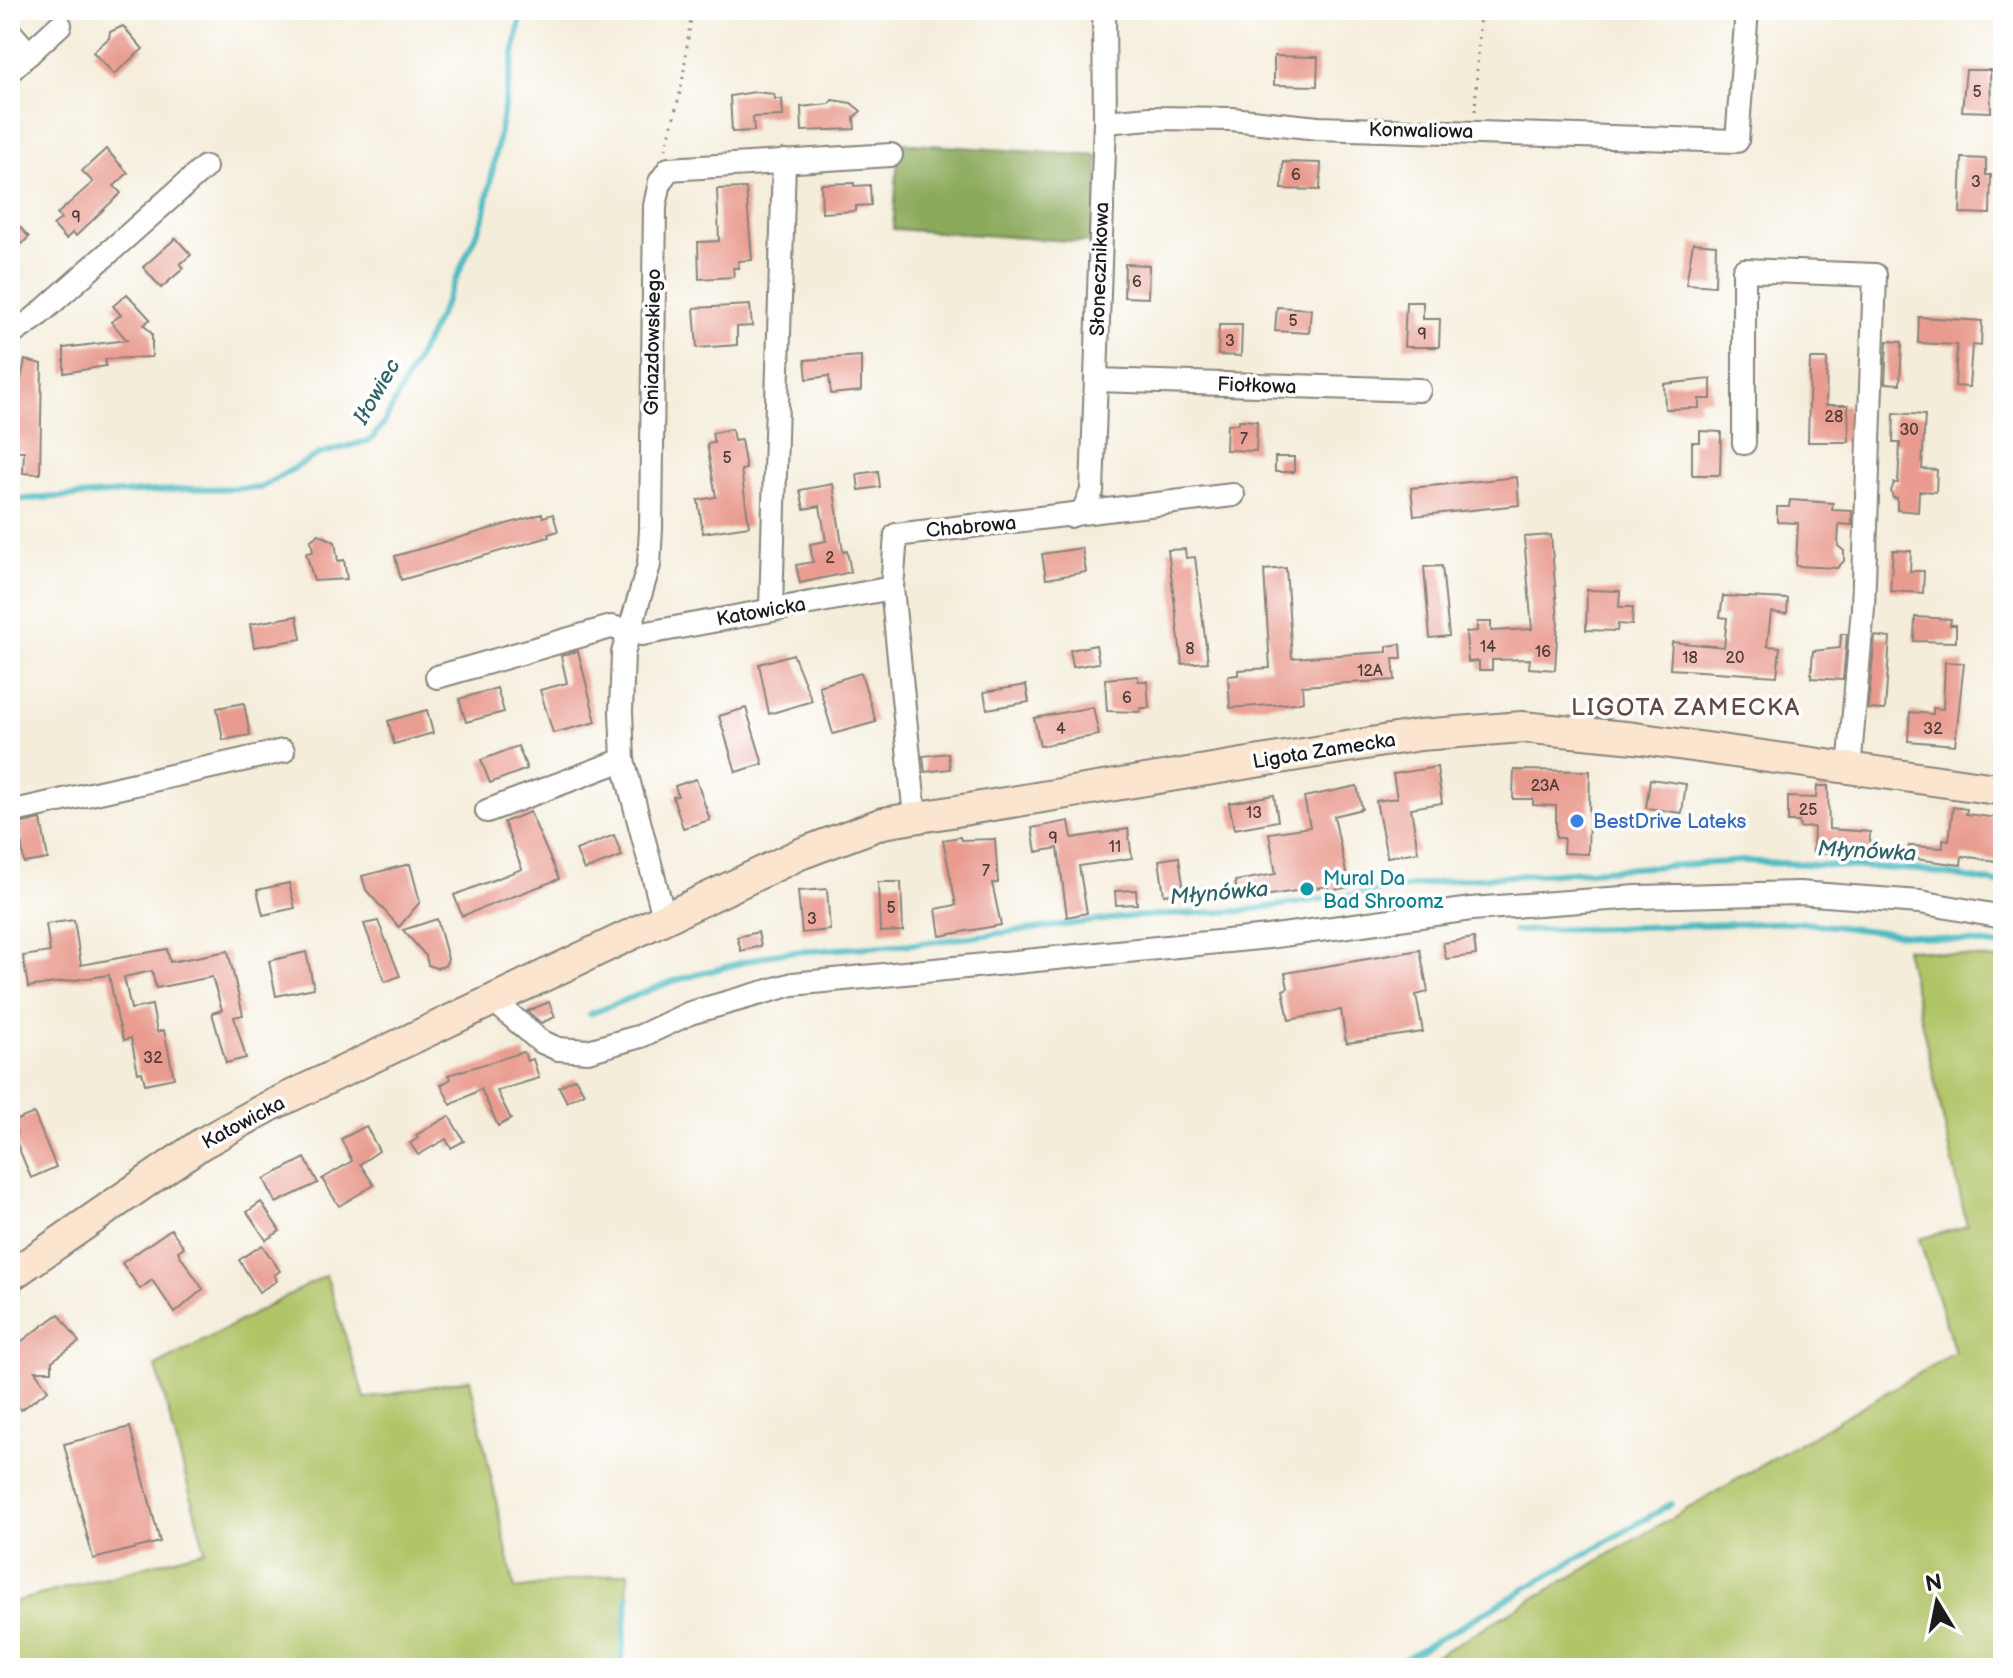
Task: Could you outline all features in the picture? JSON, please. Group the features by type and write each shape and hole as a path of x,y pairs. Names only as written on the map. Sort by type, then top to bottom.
{"main road":[{"name":"Ligota Zamecka","path":"664,917 841,837 915,817 1420,735 1522,727 1635,738 2003,790"},
{"name":"Katowicka","path":"10,1276 201,1144 268,1107 664,917"}],"street":[{"name":"Słonecznikowa","path":"1069,517 1083,511 1092,491 1105,122 1104,10"},
{"name":"Konwaliowa","path":"1105,122 1150,118 1232,119 1318,128 1737,141 1747,10"},
{"path":"10,71 60,25"},
{"path":"10,32 29,54"},
{"path":"669,169 891,155"},
{"path":"771,609 784,161"},
{"path":"10,335 35,318 205,167"},
{"name":"Gniazdowskiego","path":"629,631 649,565 655,206 660,182 669,169"},
{"path":"1744,443 1744,270 1875,275 1863,608 1849,770"},
{"name":"Fiołkowa","path":"1096,380 1419,390"},
{"name":"Chabrowa","path":"915,817 892,588 896,535 1069,517 1233,495"},
{"name":"Katowicka","path":"437,677 611,627 642,634 892,588"},
{"path":"629,631 623,668 623,760 664,917"},
{"path":"10,812 283,751"},
{"path":"487,811 623,760"},
{"path":"493,1000 540,1041 558,1049 588,1051 641,1036 690,1013 793,984 1268,937 1471,909 1637,897 1799,893 1920,902 2003,917"}],"path":[{"path":"669,169 666,150 682,84 692,10"},
{"path":"1472,131 1480,10"}],"green space":[{"path":"899,143 1098,156 1097,243 893,229"},
{"path":"1905,948 2003,961 2003,1668 1415,1668 1955,1352 1919,1239 1967,1226"},
{"path":"326,1275 365,1399 470,1379 515,1589 629,1572 621,1668 10,1668 10,1603 205,1550 156,1366"}],"building":[{"path":"123,26 143,49 114,74 93,52 109,38 110,32"},
{"path":"1274,56 1318,57 1317,86 1274,85"},
{"path":"1966,70 1990,70 1991,112 1962,111"},
{"path":"755,92 774,94 775,99 782,99 783,116 753,117 754,131 732,132 730,96"},
{"path":"832,100 851,103 861,111 854,117 855,129 802,131 801,107 829,104"},
{"path":"106,149 128,173 114,186 121,193 76,236 73,232 66,239 53,225 61,219 57,214 93,182 82,171"},
{"path":"1962,158 1986,159 1986,175 1991,175 1990,214 1960,213"},
{"path":"1283,162 1321,163 1320,190 1282,189"},
{"path":"854,183 854,186 870,185 871,205 856,206 856,211 822,213 821,184"},
{"path":"746,188 752,260 738,261 739,268 733,268 734,277 699,279 698,242 719,241 717,189"},
{"path":"18,225 29,237 10,255 10,232"},
{"path":"176,238 191,255 180,264 184,268 161,288 143,267"},
{"path":"1693,243 1716,245 1715,286 1686,284"},
{"path":"1125,264 1149,265 1148,298 1124,297"},
{"path":"127,294 150,319 144,325 152,334 152,357 105,359 106,366 64,373 64,348 127,340 111,322 121,315 113,306"},
{"path":"1406,302 1423,302 1423,319 1440,319 1439,347 1404,347"},
{"path":"750,305 752,326 737,327 737,345 697,348 694,308"},
{"path":"1277,307 1311,309 1309,333 1275,331"},
{"path":"1919,317 1982,321 1981,346 1972,345 1969,387 1955,386 1957,345 1918,343"},
{"path":"1219,325 1242,325 1241,356 1218,355"},
{"path":"1887,341 1902,342 1900,384 1885,383"},
{"path":"861,356 861,391 831,394 829,376 807,379 805,360"},
{"path":"1810,359 1827,359 1826,405 1848,405 1849,442 1808,442"},
{"path":"25,360 42,364 40,474 23,473 24,451 10,451 10,384 20,384"},
{"path":"1711,379 1711,399 1699,399 1699,408 1665,409 1664,384"},
{"path":"1894,413 1925,415 1922,469 1937,470 1936,492 1919,491 1918,512 1897,510 1897,498 1893,498 1891,491 1894,483 1898,483 1900,443 1893,443"},
{"path":"1239,420 1257,421 1256,451 1226,450 1227,424 1239,424"},
{"path":"732,429 734,441 741,440 746,469 741,470 749,526 703,533 698,500 716,497 707,444 714,443 712,433"},
{"path":"1700,431 1721,432 1720,475 1692,475 1692,442 1700,442"},
{"path":"1275,457 1294,457 1294,472 1275,472"},
{"path":"878,471 880,487 859,490 857,474"},
{"path":"1517,477 1519,505 1414,516 1411,488"},
{"path":"833,484 843,552 847,551 851,572 800,583 796,565 813,562 810,544 826,541 820,506 804,509 800,490"},
{"path":"1790,500 1833,503 1832,510 1852,511 1852,525 1839,524 1838,546 1844,551 1844,561 1837,568 1796,566 1798,523 1777,522 1777,507 1789,507"},
{"path":"542,514 543,517 553,514 558,531 548,534 549,537 401,580 395,556"},
{"path":"319,534 335,542 338,561 344,560 347,579 314,581 306,553 313,552 311,540"},
{"path":"1551,535 1558,621 1555,670 1529,668 1530,659 1492,660 1492,670 1479,670 1479,661 1468,662 1466,632 1477,631 1477,622 1491,622 1491,631 1532,629 1524,537"},
{"path":"1082,548 1086,572 1046,579 1042,554"},
{"path":"1185,549 1186,558 1195,557 1208,662 1182,664 1168,550"},
{"path":"1893,550 1911,551 1910,571 1924,571 1923,593 1890,591"},
{"path":"1442,566 1449,636 1430,638 1424,567"},
{"path":"1286,568 1292,658 1387,652 1387,646 1401,644 1402,659 1393,659 1395,680 1302,686 1303,701 1230,708 1228,676 1238,675 1238,670 1270,668 1264,570"},
{"path":"1587,590 1620,591 1619,607 1633,607 1632,625 1618,624 1617,631 1586,630"},
{"path":"1723,596 1788,599 1787,614 1771,612 1767,646 1780,647 1777,676 1670,669 1672,642 1724,647 1727,618 1720,617"},
{"path":"297,616 301,639 254,647 250,624"},
{"path":"1915,617 1951,619 1950,625 1956,625 1956,642 1914,641"},
{"path":"1841,634 1847,634 1843,680 1811,678 1813,651 1840,648"},
{"path":"1875,636 1890,638 1885,710 1868,709"},
{"path":"1096,645 1099,663 1073,667 1070,650"},
{"path":"578,651 596,722 553,733 540,690 567,683 561,656"},
{"path":"793,654 812,701 769,714 759,664"},
{"path":"1945,662 1964,663 1955,745 1908,741 1910,712 1933,714 1933,708 1943,709"},
{"path":"861,673 876,722 833,734 819,686"},
{"path":"1138,676 1138,681 1147,681 1149,708 1140,708 1140,712 1107,711 1105,679"},
{"path":"1026,685 1029,702 987,709 984,692"},
{"path":"497,688 504,712 466,722 459,699"},
{"path":"244,703 250,735 223,740 217,708"},
{"path":"1093,707 1099,735 1040,746 1034,718"},
{"path":"746,708 763,764 736,772 719,716"},
{"path":"427,710 433,733 394,744 388,721"},
{"path":"518,746 527,769 490,783 481,760"},
{"path":"948,753 950,769 925,772 923,756"},
{"path":"1437,767 1442,803 1411,808 1418,852 1387,857 1376,801 1397,798 1393,774"},
{"path":"1514,770 1590,771 1588,854 1563,853 1564,838 1556,838 1556,806 1533,805 1533,799 1513,799"},
{"path":"696,779 710,820 683,828 673,797 678,796 675,786"},
{"path":"1650,779 1686,784 1682,813 1646,808"},
{"path":"1357,786 1362,809 1334,816 1349,887 1329,891 1328,886 1238,900 1235,881 1276,874 1269,833 1310,827 1304,797"},
{"path":"1817,786 1828,786 1829,829 1870,832 1869,854 1813,853 1814,827 1800,828 1799,822 1788,822 1788,797 1816,798"},
{"path":"1274,795 1278,821 1234,829 1229,803"},
{"path":"1953,807 1967,809 1966,814 1998,818 1996,828 2003,829 2003,862 1962,856 1961,865 1908,858 1909,846 1943,848 1943,839 1949,840"},
{"path":"530,812 559,879 462,916 454,895 522,869 504,822"},
{"path":"41,819 48,859 24,863 19,824"},
{"path":"1069,821 1072,838 1128,829 1132,858 1079,866 1087,913 1067,917 1058,848 1036,852 1032,828"},
{"path":"614,835 622,856 584,870 576,850"},
{"path":"960,837 961,840 995,839 998,883 992,883 1001,925 940,936 936,909 956,905 943,840"},
{"path":"1179,857 1184,892 1164,895 1159,860"},
{"path":"410,864 420,902 399,927 366,890 362,876"},
{"path":"878,882 901,882 903,931 880,932"},
{"path":"289,883 295,908 263,915 257,890"},
{"path":"827,889 830,930 802,933 798,891"},
{"path":"1136,890 1137,904 1116,905 1115,891"},
{"path":"437,919 448,959 445,966 436,968 428,965 426,956 403,930"},
{"path":"74,920 81,965 167,949 170,962 228,951 243,1015 234,1017 246,1058 226,1063 212,1013 222,1010 212,977 156,988 152,971 124,977 131,1009 152,1005 157,1032 164,1030 174,1078 145,1084 142,1072 138,1073 131,1038 124,1040 109,975 28,987 23,956 50,952 46,924"},
{"path":"378,921 400,976 385,982 364,924"},
{"path":"758,932 761,946 741,951 737,937"},
{"path":"1474,938 1476,955 1446,959 1443,943"},
{"path":"1420,950 1428,992 1416,995 1423,1032 1346,1043 1341,1010 1289,1020 1283,990 1288,988 1285,973"},
{"path":"306,952 314,988 276,996 269,961"},
{"path":"549,1002 555,1017 541,1023 527,1011"},
{"path":"524,1052 527,1061 533,1059 539,1078 497,1091 511,1119 498,1126 481,1089 451,1105 441,1085 451,1079 448,1075"},
{"path":"575,1078 584,1093 567,1102 559,1087"},
{"path":"34,1113 56,1167 31,1178 13,1134 17,1133 12,1122"},
{"path":"449,1116 464,1141 451,1148 446,1139 418,1155 410,1143 418,1138 416,1135"},
{"path":"366,1126 379,1151 360,1164 374,1185 339,1206 322,1179 352,1161 341,1139"},
{"path":"305,1158 318,1183 276,1203 264,1179"},
{"path":"261,1202 280,1231 266,1240 247,1212"},
{"path":"171,1229 184,1247 178,1251 181,1257 203,1289 175,1313 152,1280 140,1289 122,1263"},
{"path":"262,1245 280,1271 274,1275 277,1281 259,1292 239,1260"},
{"path":"59,1314 79,1342 52,1361 52,1371 35,1371 48,1390 21,1410 10,1395 10,1331 19,1343"},
{"path":"130,1427 160,1542 93,1559 64,1444"}],"waterway":[{"name":"Iłowiec","path":"10,500 187,489 260,488 319,454 371,440 384,423 439,316 484,217 522,10"},
{"name":"Młynówka","path":"590,1014 673,981 778,953 915,944 1127,917 1241,911 1461,879 1743,861 1919,870 2003,884"},
{"path":"1514,931 1797,922 2003,946"},
{"path":"1389,1668 1671,1504"},
{"path":"621,1668 628,1596"}],"place":[{"name":"BestDrive Lateks","path":"1577,821"},
{"name":"Mural Da Bad Shroomz","path":"1307,889"}],"district":[{"name":"LIGOTA ZAMECKA","path":"1686,707"}]}
